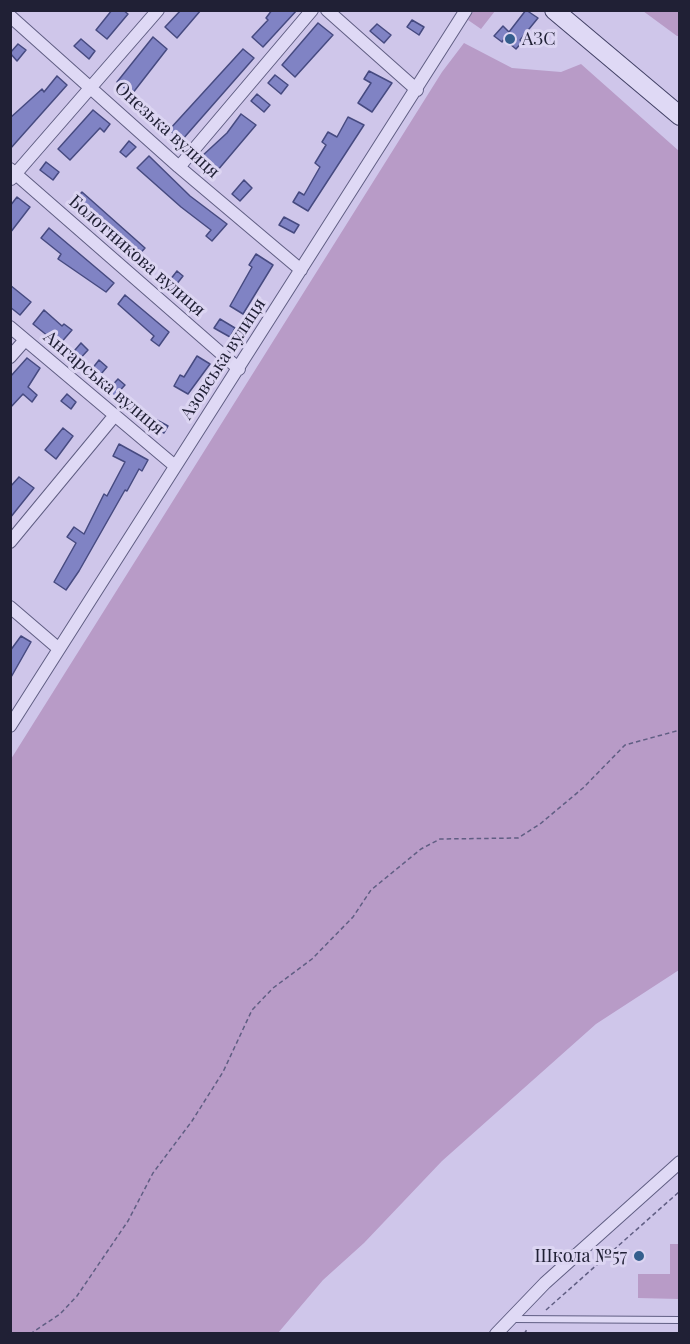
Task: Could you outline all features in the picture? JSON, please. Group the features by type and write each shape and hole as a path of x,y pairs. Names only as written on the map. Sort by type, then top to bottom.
{"street":[{"path":"12,174 158,10"},
{"path":"179,167 312,10"},
{"path":"327,10 417,90"},
{"name":"Азовська вулиця","path":"10,726 466,10"},
{"path":"554,10 680,116"},
{"name":"Онезька вулиця","path":"10,16 92,86 179,167 301,270"},
{"name":"Болотникова вулиця","path":"12,174 239,369"},
{"name":"Ангарська вулиця","path":"10,327 175,466"},
{"path":"10,357 25,340"},
{"path":"10,542 115,415"},
{"path":"10,607 59,649"},
{"path":"496,1334 509,1319 680,1162"}],"lane":[{"path":"509,1319 680,1320"}],"path":[{"path":"30,1334 60,1314 77,1296 128,1221 153,1173 192,1121 223,1072 252,1010 273,988 312,959 353,917 371,890 421,849 440,839 518,838 540,824 583,788 625,745 680,730"},
{"path":"525,1334 536,1320 680,1191"}],"shaded area":[{"path":"473,10 495,11 481,29 468,20"},
{"path":"643,11 679,11 679,36 677,36"},
{"path":"464,43 512,68 561,72 581,64 679,151 679,970 596,1024 442,1161 364,1243 323,1280 278,1333 11,1333 11,759 442,72"},
{"path":"670,1244 679,1244 679,1299 638,1298 638,1274 670,1274"}],"building":[{"path":"112,10 123,10 128,14 107,39 96,30"},
{"path":"181,10 201,10 177,38 165,27"},
{"path":"272,10 297,10 263,47 252,37 268,20 266,18"},
{"path":"526,10 538,18 520,40 522,42 516,49 504,39 502,42 494,36 503,26 509,32"},
{"path":"412,20 424,27 419,35 407,27"},
{"path":"318,23 333,35 295,77 282,65"},
{"path":"377,24 391,35 384,43 370,31"},
{"path":"153,37 167,49 132,94 117,82"},
{"path":"81,39 95,51 89,59 74,46"},
{"path":"18,44 26,50 17,61 10,53"},
{"path":"243,49 254,58 182,140 169,130"},
{"path":"369,71 392,83 372,112 358,103 371,83 364,79"},
{"path":"275,75 288,85 281,94 268,83"},
{"path":"57,76 67,85 10,149 10,118 42,89 44,92"},
{"path":"257,94 270,105 264,112 251,101"},
{"path":"93,110 110,124 104,132 100,128 70,160 58,149"},
{"path":"241,114 256,125 217,171 201,157 227,133"},
{"path":"348,117 364,125 308,211 293,202 299,192 304,195 320,167 315,163 326,145 322,142 328,132 337,137"},
{"path":"129,141 136,147 126,157 120,152"},
{"path":"149,156 190,196 227,224 212,241 206,236 211,230 137,168"},
{"path":"46,162 59,172 53,180 40,170"},
{"path":"244,180 252,188 240,201 232,194"},
{"path":"82,192 145,248 135,259 72,203"},
{"path":"17,197 30,207 10,233 10,206"},
{"path":"284,217 299,225 294,233 279,225"},
{"path":"49,228 114,283 106,292 58,259 61,254 41,238"},
{"path":"256,254 273,265 243,314 230,306 252,267 249,265"},
{"path":"177,271 183,276 172,290 166,285"},
{"path":"10,285 31,302 20,315 10,307"},
{"path":"125,295 169,332 159,346 151,340 154,336 118,304"},
{"path":"44,310 62,326 64,324 72,330 59,345 33,324"},
{"path":"220,319 235,328 230,337 214,328"},
{"path":"81,343 88,350 76,363 69,357"},
{"path":"197,356 210,364 188,394 174,386 180,375 184,377"},
{"path":"27,358 40,368 28,387 37,395 32,402 23,394 10,408 10,377"},
{"path":"99,360 107,367 96,380 88,374"},
{"path":"118,379 125,385 114,397 107,391"},
{"path":"67,394 76,402 71,409 61,401"},
{"path":"157,420 168,426 164,433 153,427"},
{"path":"63,428 73,436 56,459 45,450"},
{"path":"119,444 148,460 142,471 139,469 127,491 125,490 66,590 54,582 76,543 67,537 74,527 84,534 104,494 107,496 125,462 113,456"},
{"path":"19,477 34,488 10,518 10,487"},
{"path":"21,636 31,642 10,679 10,651"}],"place":[{"name":"АЗС","path":"510,39"},
{"name":"Школа №57","path":"639,1256"}]}
